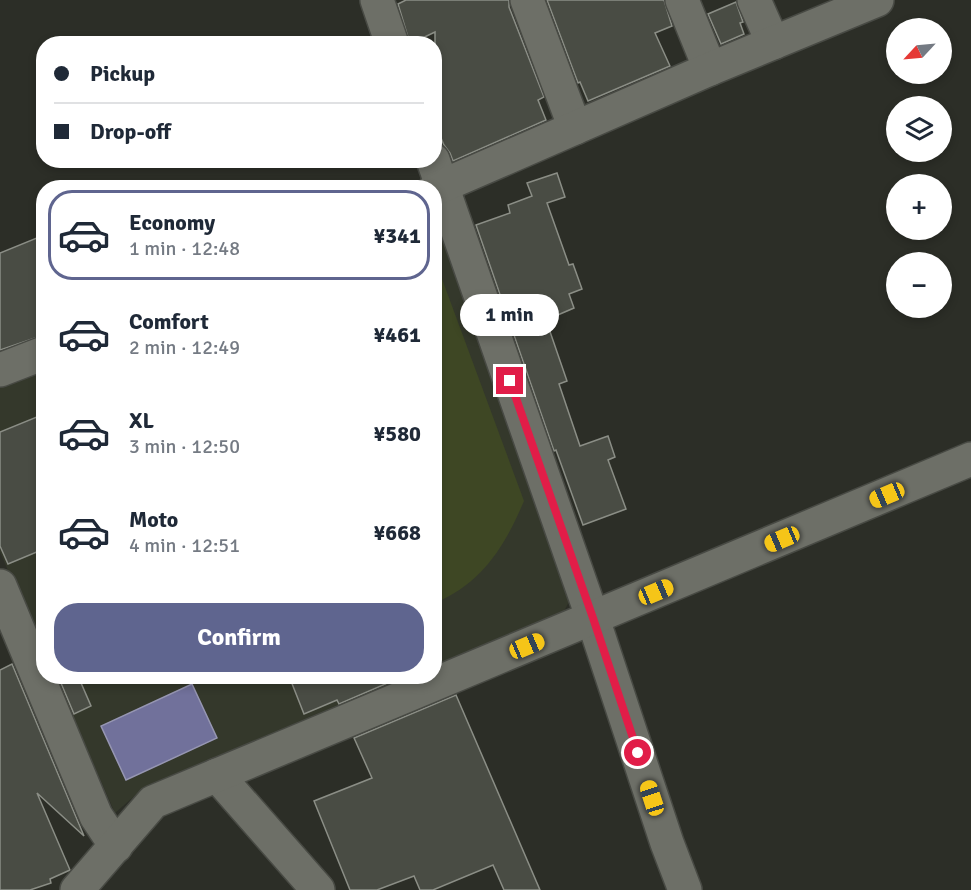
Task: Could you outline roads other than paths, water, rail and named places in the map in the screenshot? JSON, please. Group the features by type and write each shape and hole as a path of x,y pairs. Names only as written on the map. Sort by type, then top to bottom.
{"street":[{"path":"377,0 389,36"},
{"path":"527,0 575,128"},
{"path":"682,0 710,69"},
{"path":"754,0 772,43"},
{"path":"437,178 575,128 877,0"},
{"path":"442,192 593,618 667,843 685,890"},
{"path":"0,370 36,356"},
{"path":"442,681 971,459"},
{"path":"0,585 36,672"},
{"path":"41,684 96,816 116,846"},
{"path":"77,890 153,802 435,684"},
{"path":"218,775 318,890"}],"water":[{"path":"192,684 217,738 126,780 101,726"}]}
